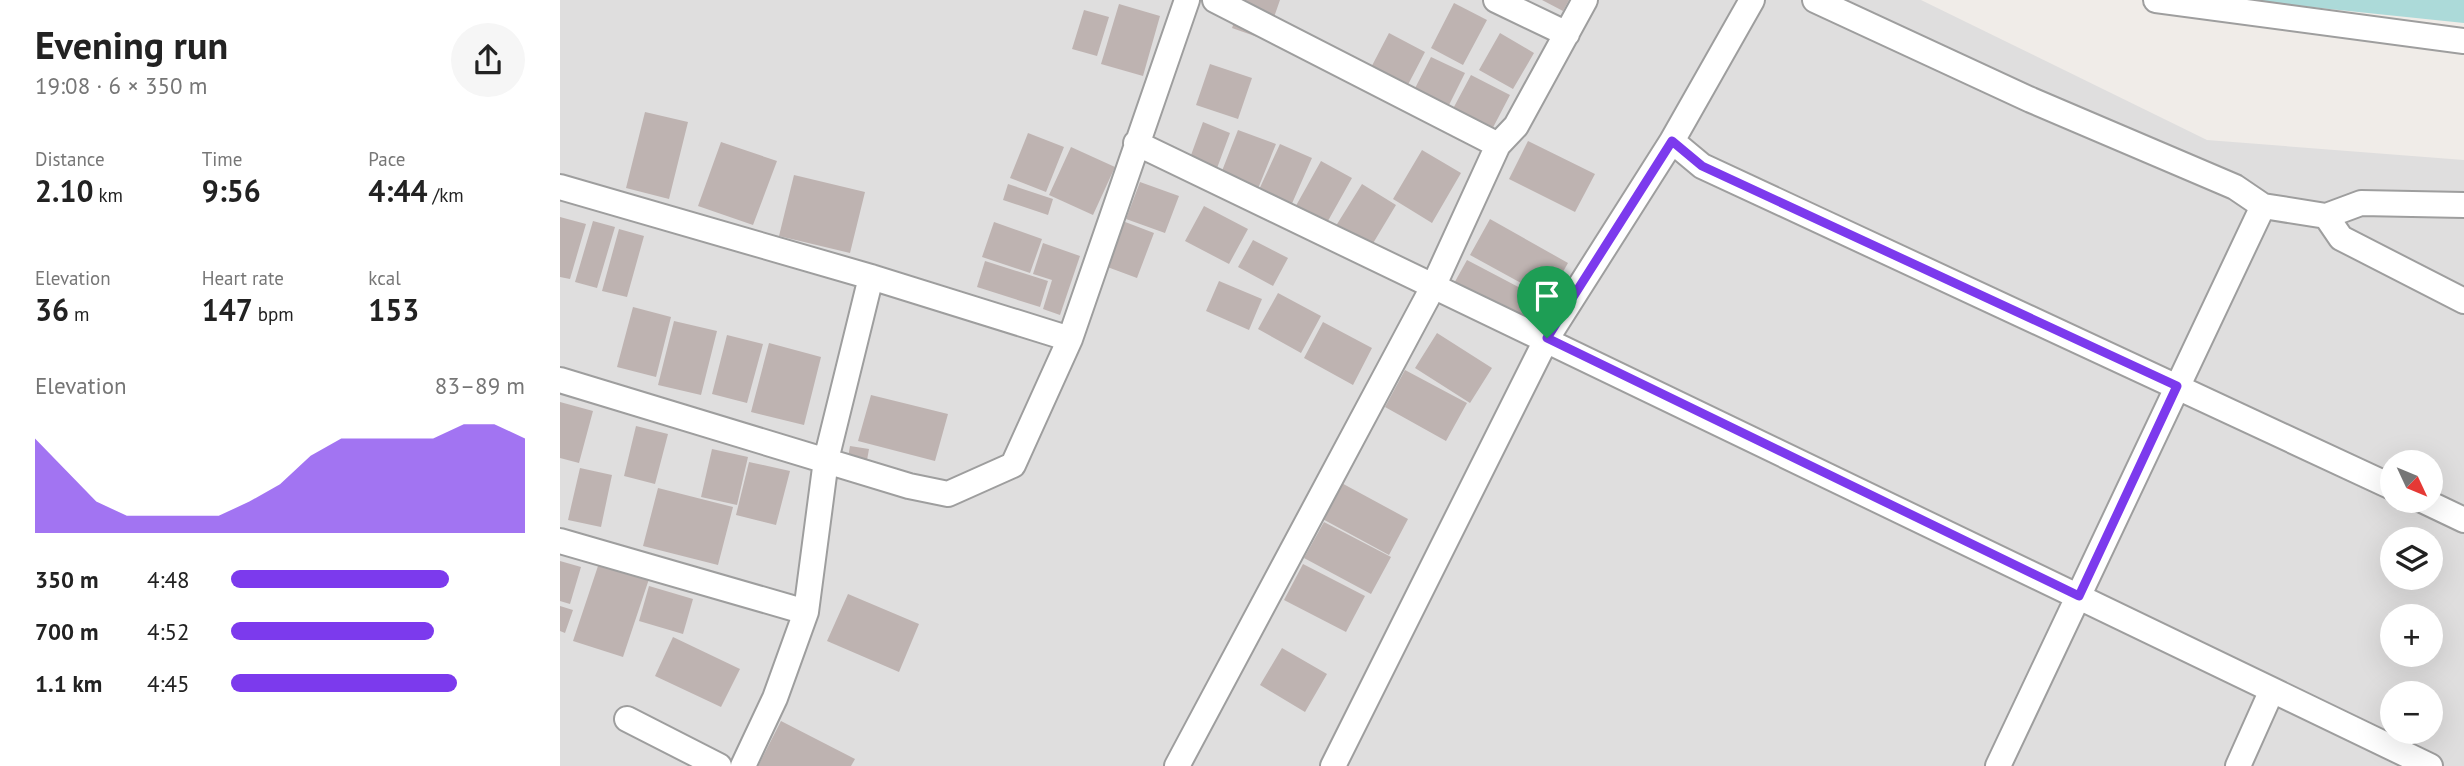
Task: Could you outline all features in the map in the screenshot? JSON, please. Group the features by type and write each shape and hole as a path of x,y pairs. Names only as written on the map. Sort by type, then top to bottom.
{"street":[{"path":"560,380 948,494 1013,465 1070,339 1187,0"},
{"path":"1215,0 1497,145"},
{"path":"1496,0 1567,34"},
{"path":"1177,766 1433,287 1497,145 1516,126 1586,0"},
{"path":"1333,766 1547,338 1672,141 1742,12 1752,0"},
{"path":"1815,0 2031,100 2235,187 2263,206 2326,216 2361,203 2464,205"},
{"path":"2156,0 2464,41"},
{"path":"1672,141 1702,166 2380,481"},
{"path":"1136,143 1433,287 1547,338 2430,766"},
{"path":"560,187 871,277 1070,339"},
{"path":"1998,766 2263,206"},
{"path":"2326,216 2341,238 2464,301"},
{"path":"743,766 775,698 806,612 826,460 871,277"},
{"path":"2443,510 2464,520"},
{"path":"560,541 806,612"},
{"path":"2238,766 2272,690"},
{"path":"626,719 719,766"}],"shaded area":[{"path":"560,0 1921,0 2207,140 2464,160 2464,766 560,766"}],"water":[{"path":"2244,0 2464,0 2464,23"}],"building":[{"path":"1242,0 1280,0 1266,40 1232,28"},
{"path":"1542,0 1569,0 1563,11"},
{"path":"1454,3 1487,20 1463,65 1431,48"},
{"path":"1119,4 1160,16 1143,76 1101,64"},
{"path":"1084,10 1109,17 1097,56 1072,49"},
{"path":"1389,33 1425,52 1400,100 1364,81"},
{"path":"1500,33 1534,53 1513,89 1479,70"},
{"path":"1431,57 1465,73 1443,117 1409,100"},
{"path":"1210,64 1252,78 1238,119 1196,105"},
{"path":"1471,75 1510,95 1486,141 1447,120"},
{"path":"645,112 688,122 669,199 626,188"},
{"path":"1203,122 1230,133 1213,179 1186,169"},
{"path":"1238,130 1276,144 1257,191 1220,176"},
{"path":"1028,133 1064,147 1046,192 1010,178"},
{"path":"1528,141 1595,174 1575,212 1509,179"},
{"path":"721,142 777,161 753,225 698,206"},
{"path":"1280,144 1312,158 1290,208 1257,194"},
{"path":"1071,147 1115,167 1093,215 1049,195"},
{"path":"1422,150 1461,173 1432,223 1393,199"},
{"path":"1321,161 1352,178 1324,228 1293,211"},
{"path":"794,175 865,192 850,253 779,236"},
{"path":"1140,182 1179,196 1165,233 1126,219"},
{"path":"1008,184 1053,199 1048,215 1003,200"},
{"path":"1362,184 1396,205 1369,250 1334,229"},
{"path":"1204,206 1248,229 1229,264 1185,241"},
{"path":"560,217 586,224 570,279 560,277"},
{"path":"1490,219 1568,263 1548,298 1470,255"},
{"path":"1120,220 1154,233 1137,278 1102,265"},
{"path":"593,221 615,227 597,288 575,282"},
{"path":"994,222 1042,239 1030,273 982,257"},
{"path":"619,229 644,236 627,297 602,291"},
{"path":"1253,240 1288,258 1273,286 1238,267"},
{"path":"1043,243 1080,256 1060,315 1043,309 1052,280 1033,274"},
{"path":"1467,260 1543,300 1524,338 1447,296"},
{"path":"985,261 1048,281 1040,307 977,287"},
{"path":"1219,281 1262,299 1249,330 1206,311"},
{"path":"1278,293 1321,316 1301,353 1258,329"},
{"path":"633,307 671,317 656,377 617,367"},
{"path":"674,321 717,331 701,395 658,385"},
{"path":"1323,322 1372,348 1353,385 1304,358"},
{"path":"1437,333 1492,368 1470,403 1415,368"},
{"path":"727,335 763,344 747,403 712,394"},
{"path":"769,343 821,357 804,425 751,412"},
{"path":"1405,370 1467,403 1446,441 1385,407"},
{"path":"871,395 948,414 935,461 858,441"},
{"path":"560,402 593,411 579,463 560,458"},
{"path":"636,426 668,434 655,484 624,476"},
{"path":"850,446 869,449 864,477 845,474"},
{"path":"712,449 748,457 737,505 701,497"},
{"path":"749,462 790,471 776,525 736,515"},
{"path":"580,468 612,475 601,527 568,520"},
{"path":"1336,480 1408,519 1389,555 1317,516"},
{"path":"658,488 733,507 718,565 643,546"},
{"path":"1324,522 1391,557 1371,594 1304,558"},
{"path":"560,561 581,567 570,604 560,601"},
{"path":"599,563 649,579 623,657 573,641"},
{"path":"1303,564 1365,596 1346,632 1284,600"},
{"path":"649,586 693,599 683,634 639,621"},
{"path":"848,594 919,624 899,672 827,641"},
{"path":"560,606 573,610 565,633 560,631"},
{"path":"673,637 740,669 721,707 655,676"},
{"path":"1282,648 1327,674 1305,712 1260,685"},
{"path":"781,721 855,759 851,766 758,766"}],"route":[{"path":"1672,141 1702,166 2177,386 2079,596 1547,338 1672,141"}]}
